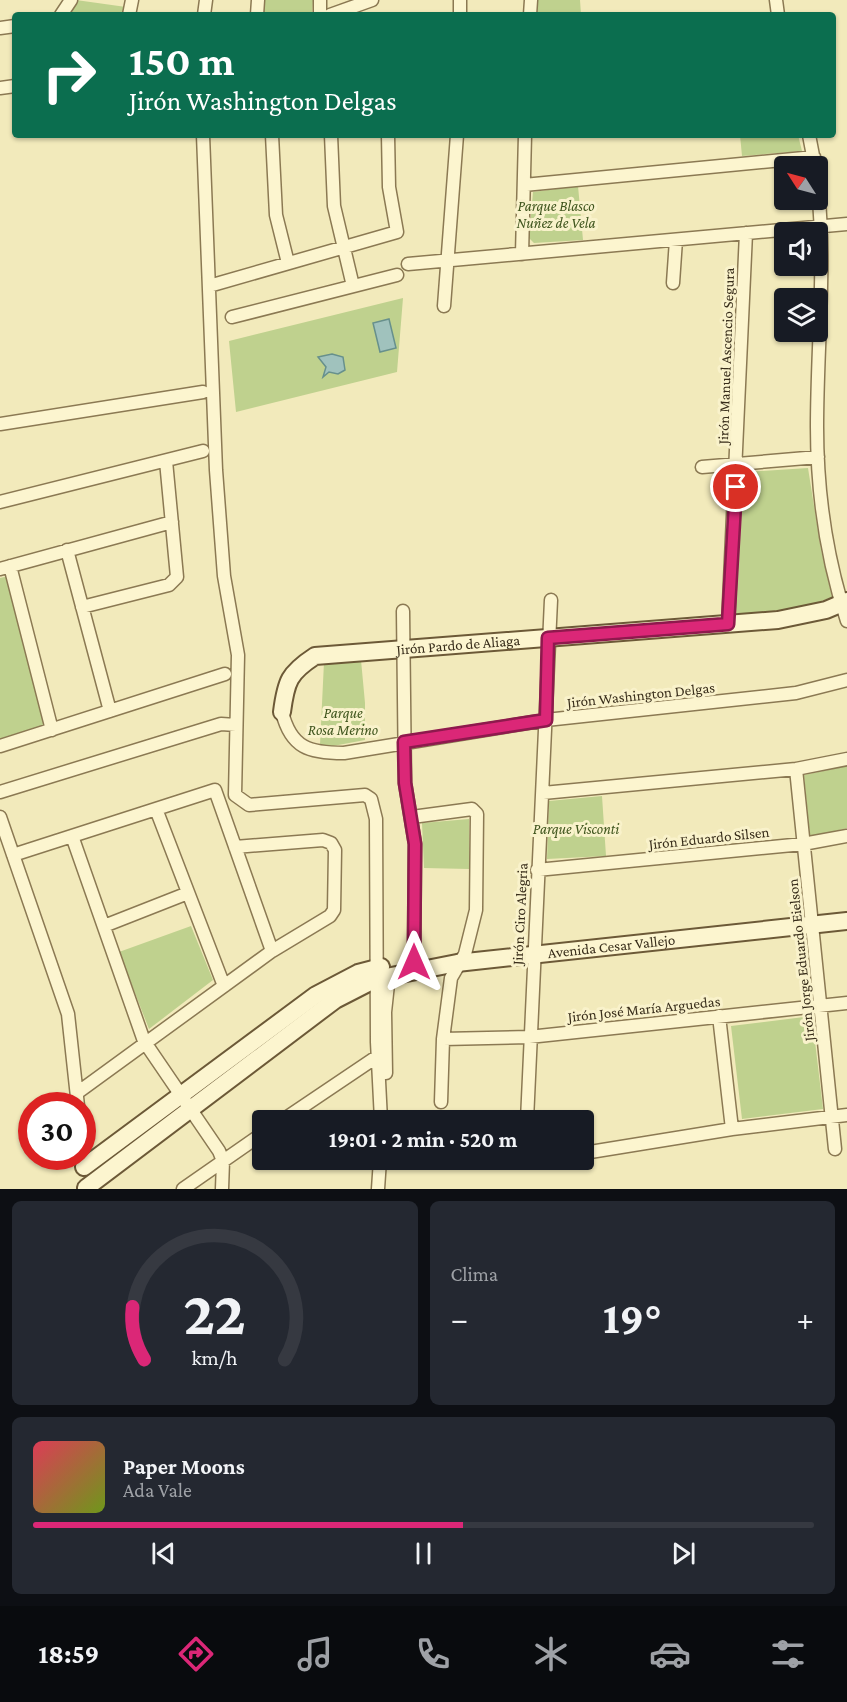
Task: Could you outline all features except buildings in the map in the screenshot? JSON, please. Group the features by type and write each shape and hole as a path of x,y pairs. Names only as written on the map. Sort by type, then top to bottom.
{"street":[{"path":"338,12 372,0"},
{"path":"203,138 216,470 224,576 238,655 235,795 243,803 249,805 365,795 371,799 376,819 381,1110"},
{"path":"272,138 276,215 288,263"},
{"path":"331,138 334,206 342,248 353,286"},
{"path":"209,286 397,232 389,187 388,138"},
{"path":"444,306 457,138"},
{"path":"522,254 525,138"},
{"path":"810,138 814,156"},
{"path":"524,185 774,165"},
{"path":"828,226 847,224"},
{"path":"408,264 774,231"},
{"name":"Jirón Manuel Ascencio Segura","path":"728,624 746,233"},
{"path":"673,283 676,240"},
{"path":"232,317 397,275"},
{"path":"821,276 820,488 847,621"},
{"path":"0,424 203,392"},
{"path":"0,502 203,452"},
{"path":"702,467 819,457"},
{"path":"82,607 169,585 177,577 166,461"},
{"path":"52,729 5,568 172,522"},
{"path":"67,550 110,711"},
{"name":"Jirón Ciro Alegria","path":"527,1110 551,600"},
{"name":"Jirón Pardo de Aliaga","path":"282,712 286,686 295,669 315,656 778,620 826,610 844,602"},
{"path":"403,611 405,783 415,844 414,962"},
{"path":"0,746 225,674"},
{"name":"Jirón Washington Delgas","path":"282,712 286,729 301,745 318,753 344,753 546,720 796,693 847,680"},
{"path":"0,792 220,723 236,725"},
{"path":"543,793 796,769 847,759"},
{"name":"Jirón Jorge Eduardo Eielson","path":"796,769 836,1149"},
{"path":"14,855 215,790 272,951"},
{"path":"156,809 224,986"},
{"path":"412,817 472,809 477,814 476,910 461,958 451,978 443,1039 441,1102"},
{"path":"0,817 68,1014 77,1092"},
{"path":"72,836 146,1042 224,1161 222,1189"},
{"name":"Jirón Eduardo Silsen","path":"537,870 803,843 847,836"},
{"path":"86,1092 146,1042 272,951 330,916 334,910 335,850 331,843 323,840 235,847"},
{"path":"104,926 188,893"},
{"name":"Avenida Cesar Vallejo","path":"380,974 414,962 811,920 847,913"},
{"name":"Avenida Cesar Vallejo","path":"811,920 847,921"},
{"name":"Avenida Cesar Vallejo","path":"380,974 461,958"},
{"path":"96,1152 181,1094 316,995 358,973 380,974"},
{"path":"86,1189 335,1000 380,974"},
{"path":"380,974 385,1012 388,1110"},
{"name":"Jirón José María Arguedas","path":"443,1039 529,1037 847,1003"},
{"path":"719,1016 732,1129"},
{"path":"298,1110 378,1056"},
{"path":"594,1151 732,1129 847,1115"},
{"path":"183,1189 252,1141"},
{"path":"84,1170 86,1189"},
{"path":"378,1189 379,1170"}],"green space":[{"path":"76,0 126,7 125,12 72,12"},
{"path":"264,0 313,0 312,12 263,12"},
{"path":"538,0 580,0 581,12 537,12"},
{"path":"740,138 799,138 802,151 742,156"},
{"name":"Parque Blasco Nuñez de Vela","path":"578,186 583,240 534,243 529,238 533,192"},
{"path":"403,298 397,372 236,412 229,341"},
{"path":"808,468 821,550 832,597 806,607 735,615 744,472"},
{"path":"9,576 47,724 0,740 0,578"},
{"name":"Parque Rosa Merino","path":"361,660 365,703 365,740 333,746 320,745 324,662"},
{"path":"847,766 847,828 810,837 804,775"},
{"name":"Parque Visconti","path":"602,796 606,856 547,859 549,801"},
{"path":"469,819 469,869 424,868 422,823"},
{"path":"191,926 213,980 149,1029 119,952"},
{"path":"812,1016 823,1109 742,1119 731,1026"}],"water":[{"path":"389,319 396,348 380,352 373,323"},
{"path":"332,354 343,357 345,370 338,374 329,372 323,377 326,367 318,357"}],"route":[{"path":"414,962 415,844 405,783 404,742 546,720 548,638 728,624 736,487"}]}
